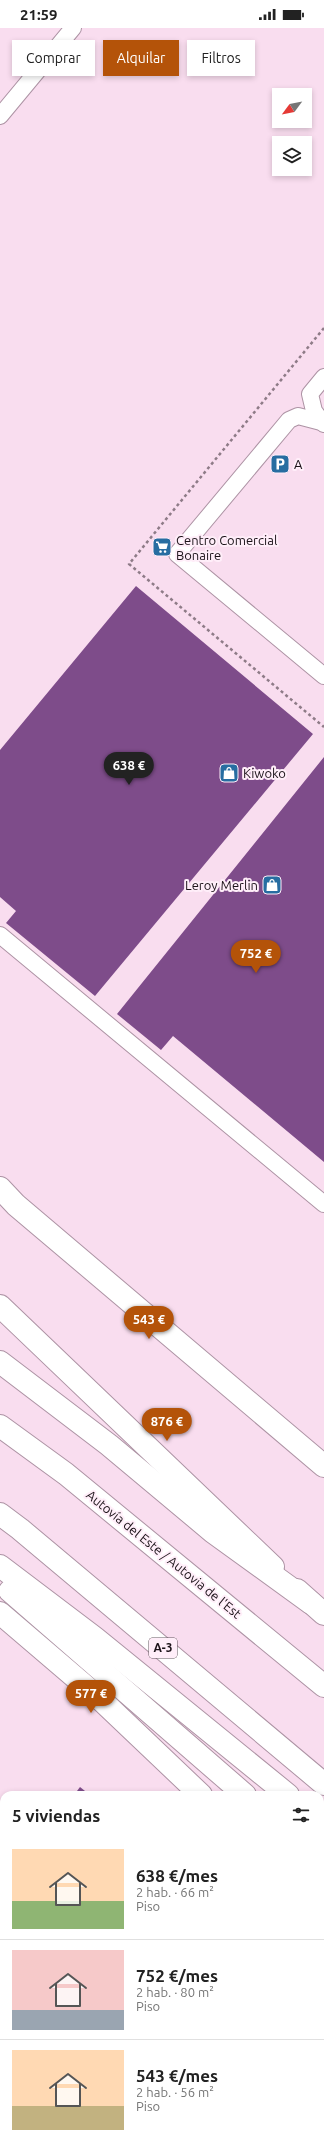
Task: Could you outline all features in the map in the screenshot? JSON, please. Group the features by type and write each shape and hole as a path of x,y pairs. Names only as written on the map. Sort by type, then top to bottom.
{"main road":[{"path":"0,1188 16,1205 324,1466"},
{"path":"0,1306 317,1609"},
{"path":"0,1362 109,1445 213,1532 317,1609"},
{"name":"Autovía del Este / Autovia de l'Est","path":"0,1426 66,1474 324,1686"},
{"name":"A-3","path":"0,1514 20,1529 324,1784"},
{"path":"0,1566 95,1638 283,1791"},
{"path":"0,1582 240,1791"},
{"path":"0,1613 97,1696 197,1791"}],"lane":[{"path":"0,116 73,28"},
{"path":"322,423 314,411 310,394 324,377"},
{"path":"322,423 298,416 289,420 177,554 324,676"},
{"path":"0,935 324,1204"}],"path":[{"path":"324,328 129,564 324,727"}],"building":[{"path":"136,586 313,734 95,996 6,923 16,911 0,897 0,750"},
{"name":"Leroy Merlin","path":"324,757 324,1162 173,1036 161,1050 117,1014"},
{"path":"80,1787 85,1791 77,1791"}],"place":[{"name":"A","path":"280,464"},
{"name":"Centro Comercial Bonaire","path":"162,547"},
{"name":"Kiwoko","path":"229,773"},
{"name":"Leroy Merlin","path":"272,885"}]}
